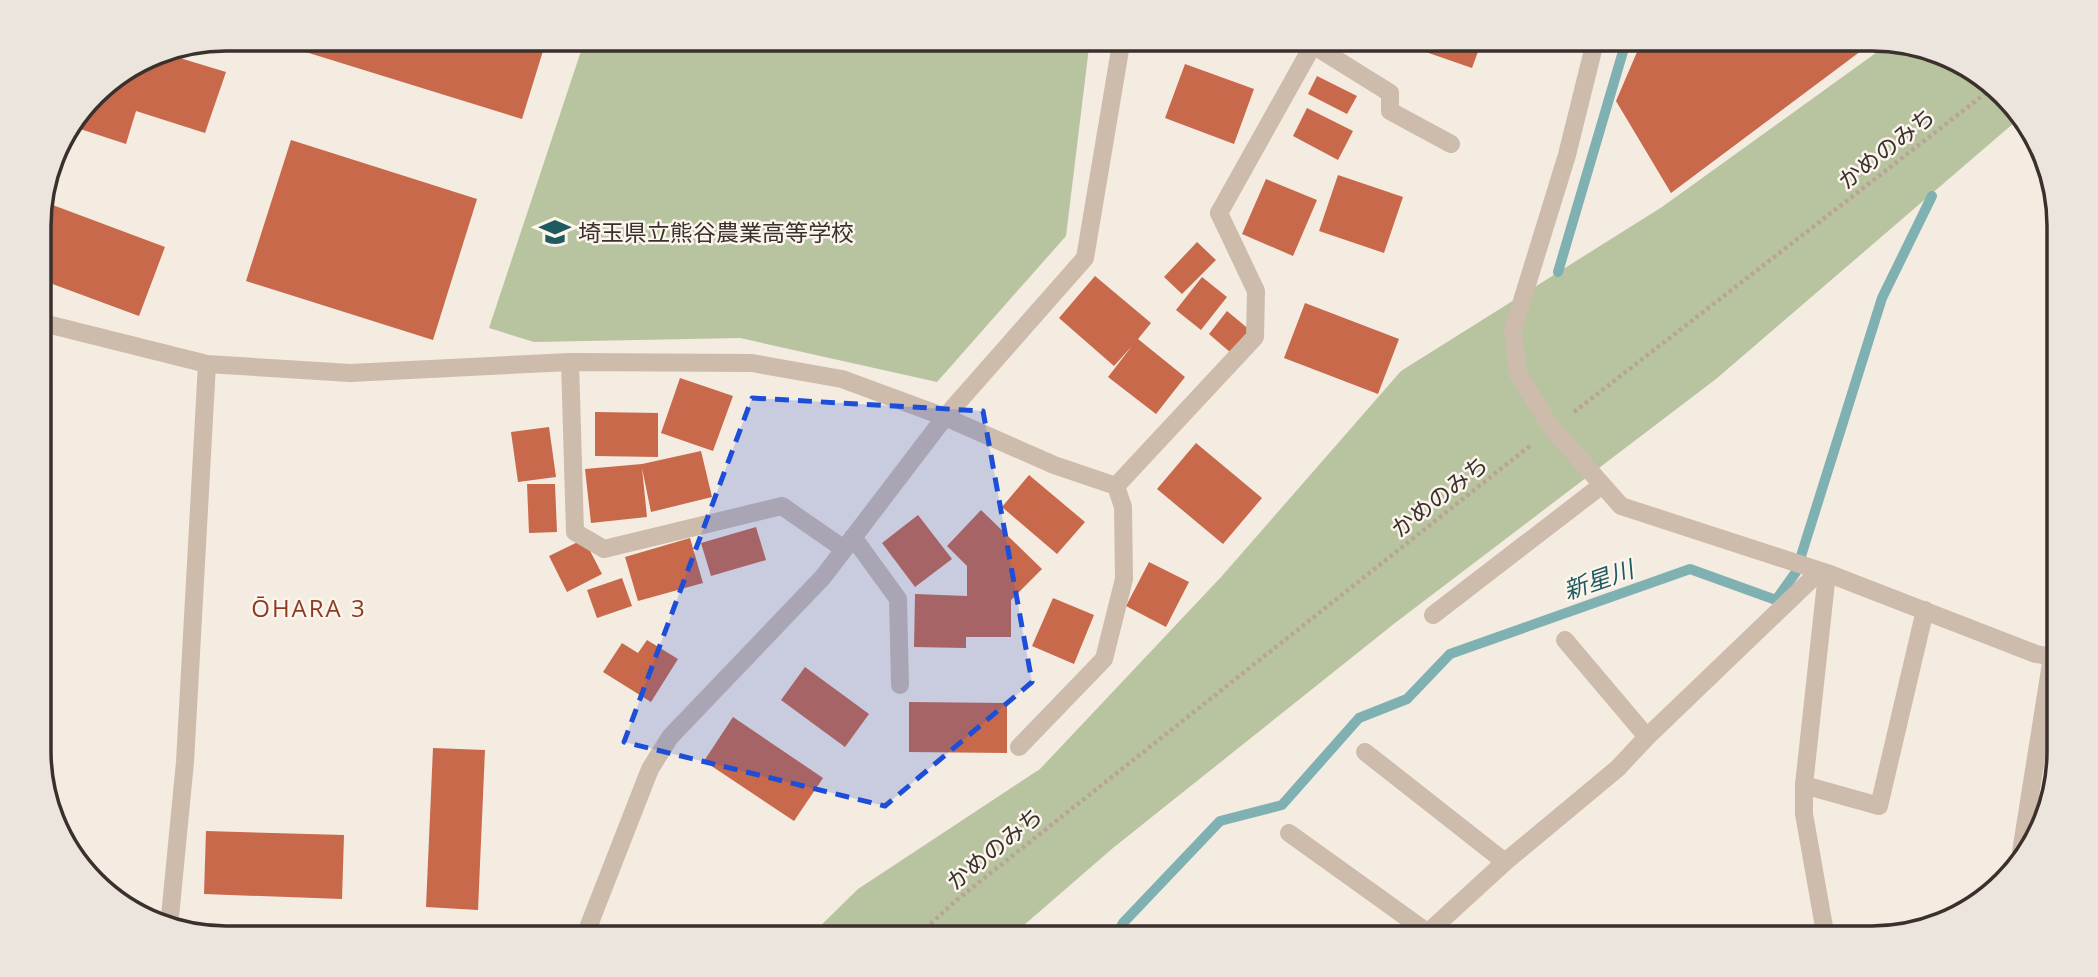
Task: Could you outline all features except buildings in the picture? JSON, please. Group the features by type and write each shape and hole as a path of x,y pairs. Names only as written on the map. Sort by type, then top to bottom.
{"street":[{"path":"589,926 650,769 670,737 823,577 945,417 1085,258 1120,51"},
{"path":"1116,486 1255,337 1256,291 1219,213 1306,51"},
{"path":"1325,51 1390,93 1390,111 1451,144"},
{"path":"1593,51 1567,155 1513,330 1518,374 1552,428 1621,506 1824,572 2047,656"},
{"path":"51,325 207,364 350,373 570,362 752,363 842,379 1116,486"},
{"path":"570,362 575,532 604,549 782,506 849,543 898,598 900,685"},
{"path":"170,917 185,762 207,364"},
{"path":"1433,615 1602,485"},
{"path":"1018,747 1104,659 1125,579 1123,507 1116,486"},
{"path":"1435,926 1505,862 1618,768 1647,737 1824,572"},
{"path":"1824,572 1804,785 1804,814 1824,926"},
{"path":"1804,785 1879,806 1925,610"},
{"path":"1565,640 1647,737"},
{"path":"2023,840 2047,708"},
{"path":"1366,751 1505,862"},
{"path":"1289,833 1413,926"}],"path":[{"name":"かめのみち","path":"928,926 959,898 1552,428 1986,93"}],"highlighted area":[{"path":"752,398 983,411 1032,682 885,806 624,742"}],"green space":[{"path":"581,51 1089,51 1066,236 937,382 740,338 534,342 489,328"},
{"path":"1878,51 1917,57 1960,74 1996,102 2014,123 1716,379 1395,623 1113,848 1023,926 820,926 858,889 1040,769 1222,576 1401,371 1662,207"}],"waterway":[{"name":"新星川","path":"1558,272 1623,51"},
{"name":"新星川","path":"1121,926 1220,821 1282,805 1359,718 1407,699 1450,654 1690,569 1776,600 1796,572 1882,298 1932,196"}],"place":[{"name":"埼玉県立熊谷農業高等学校","path":"555,232"}],"district":[{"name":"ŌHARA 3","path":"309,607"}]}
